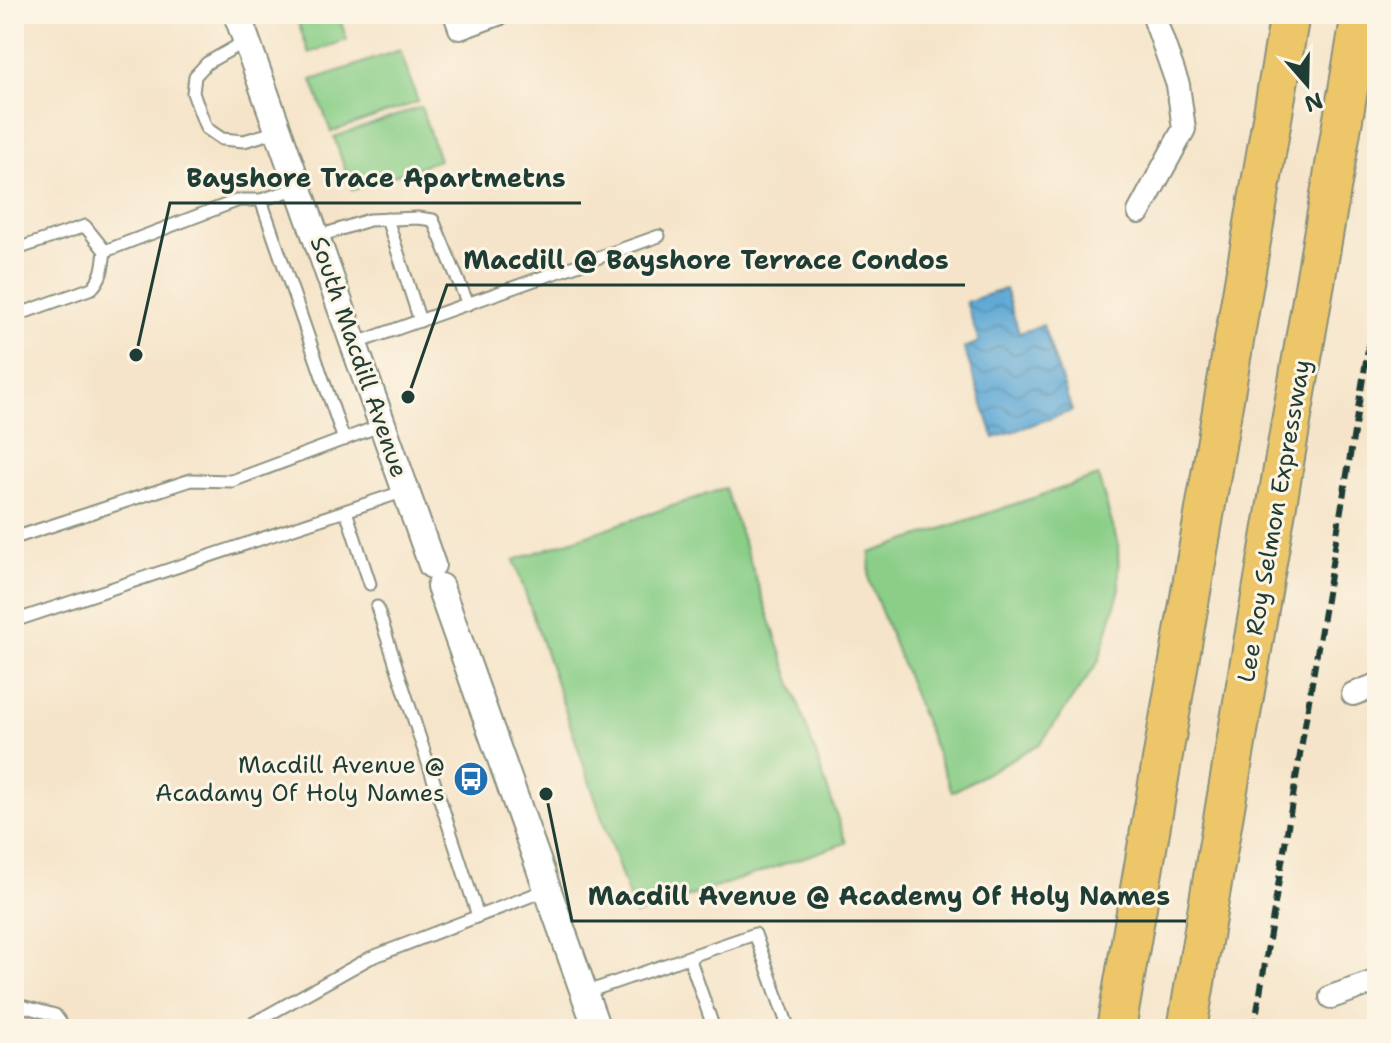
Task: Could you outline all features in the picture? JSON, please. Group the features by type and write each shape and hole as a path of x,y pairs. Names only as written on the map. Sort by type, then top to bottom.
{"highway":[{"path":"1116,1029 1290,14"},
{"name":"Lee Roy Selmon Expressway","path":"1187,1029 1361,14"}],"street":[{"name":"South Macdill Avenue","path":"237,14 597,1029"},
{"path":"455,14 460,28 498,14"},
{"path":"1139,212 1184,129 1178,85 1153,14"},
{"path":"1353,694 1377,685"},
{"path":"1331,997 1377,981"}],"lane":[{"path":"247,40 207,63 195,76 193,93 206,128 222,139 244,141 279,131"},
{"path":"105,251 239,200 261,200 299,187"},
{"path":"261,200 344,440"},
{"path":"387,219 420,321"},
{"path":"316,237 369,220 433,220 468,304"},
{"path":"14,250 85,226 105,251 102,273 92,288 14,316"},
{"path":"354,344 659,236"},
{"path":"14,538 191,480 232,481 383,425"},
{"path":"14,621 406,491"},
{"path":"346,511 370,584"},
{"path":"377,607 478,916"},
{"path":"243,1029 370,958 547,890"},
{"path":"584,993 755,934 789,1029"},
{"path":"689,957 714,1029"},
{"path":"14,1004 55,1015 65,1029"}],"green space":[{"path":"295,14 338,14 347,40 309,53"},
{"path":"400,50 418,102 331,132 312,80"},
{"path":"421,107 439,160 352,190 334,137"},
{"path":"1098,476 1118,544 1119,592 1099,661 1041,743 952,792 869,580 870,553"},
{"path":"725,488 846,843 635,915 514,560"}],"water":[{"path":"1005,289 1019,333 1043,325 1072,411 994,438 964,348 979,342 966,302"}],"railway":[{"path":"1254,1029 1377,295"}],"place":[{"name":"Bayshore Trace Apartmetns","path":"136,355"},
{"name":"Macdill @ Bayshore Terrace Condos","path":"408,397"},
{"name":"Macdill Avenue @ Acadamy Of Holy Names","path":"471,779"},
{"name":"Macdill Avenue @ Academy Of Holy Names","path":"546,794"}]}
